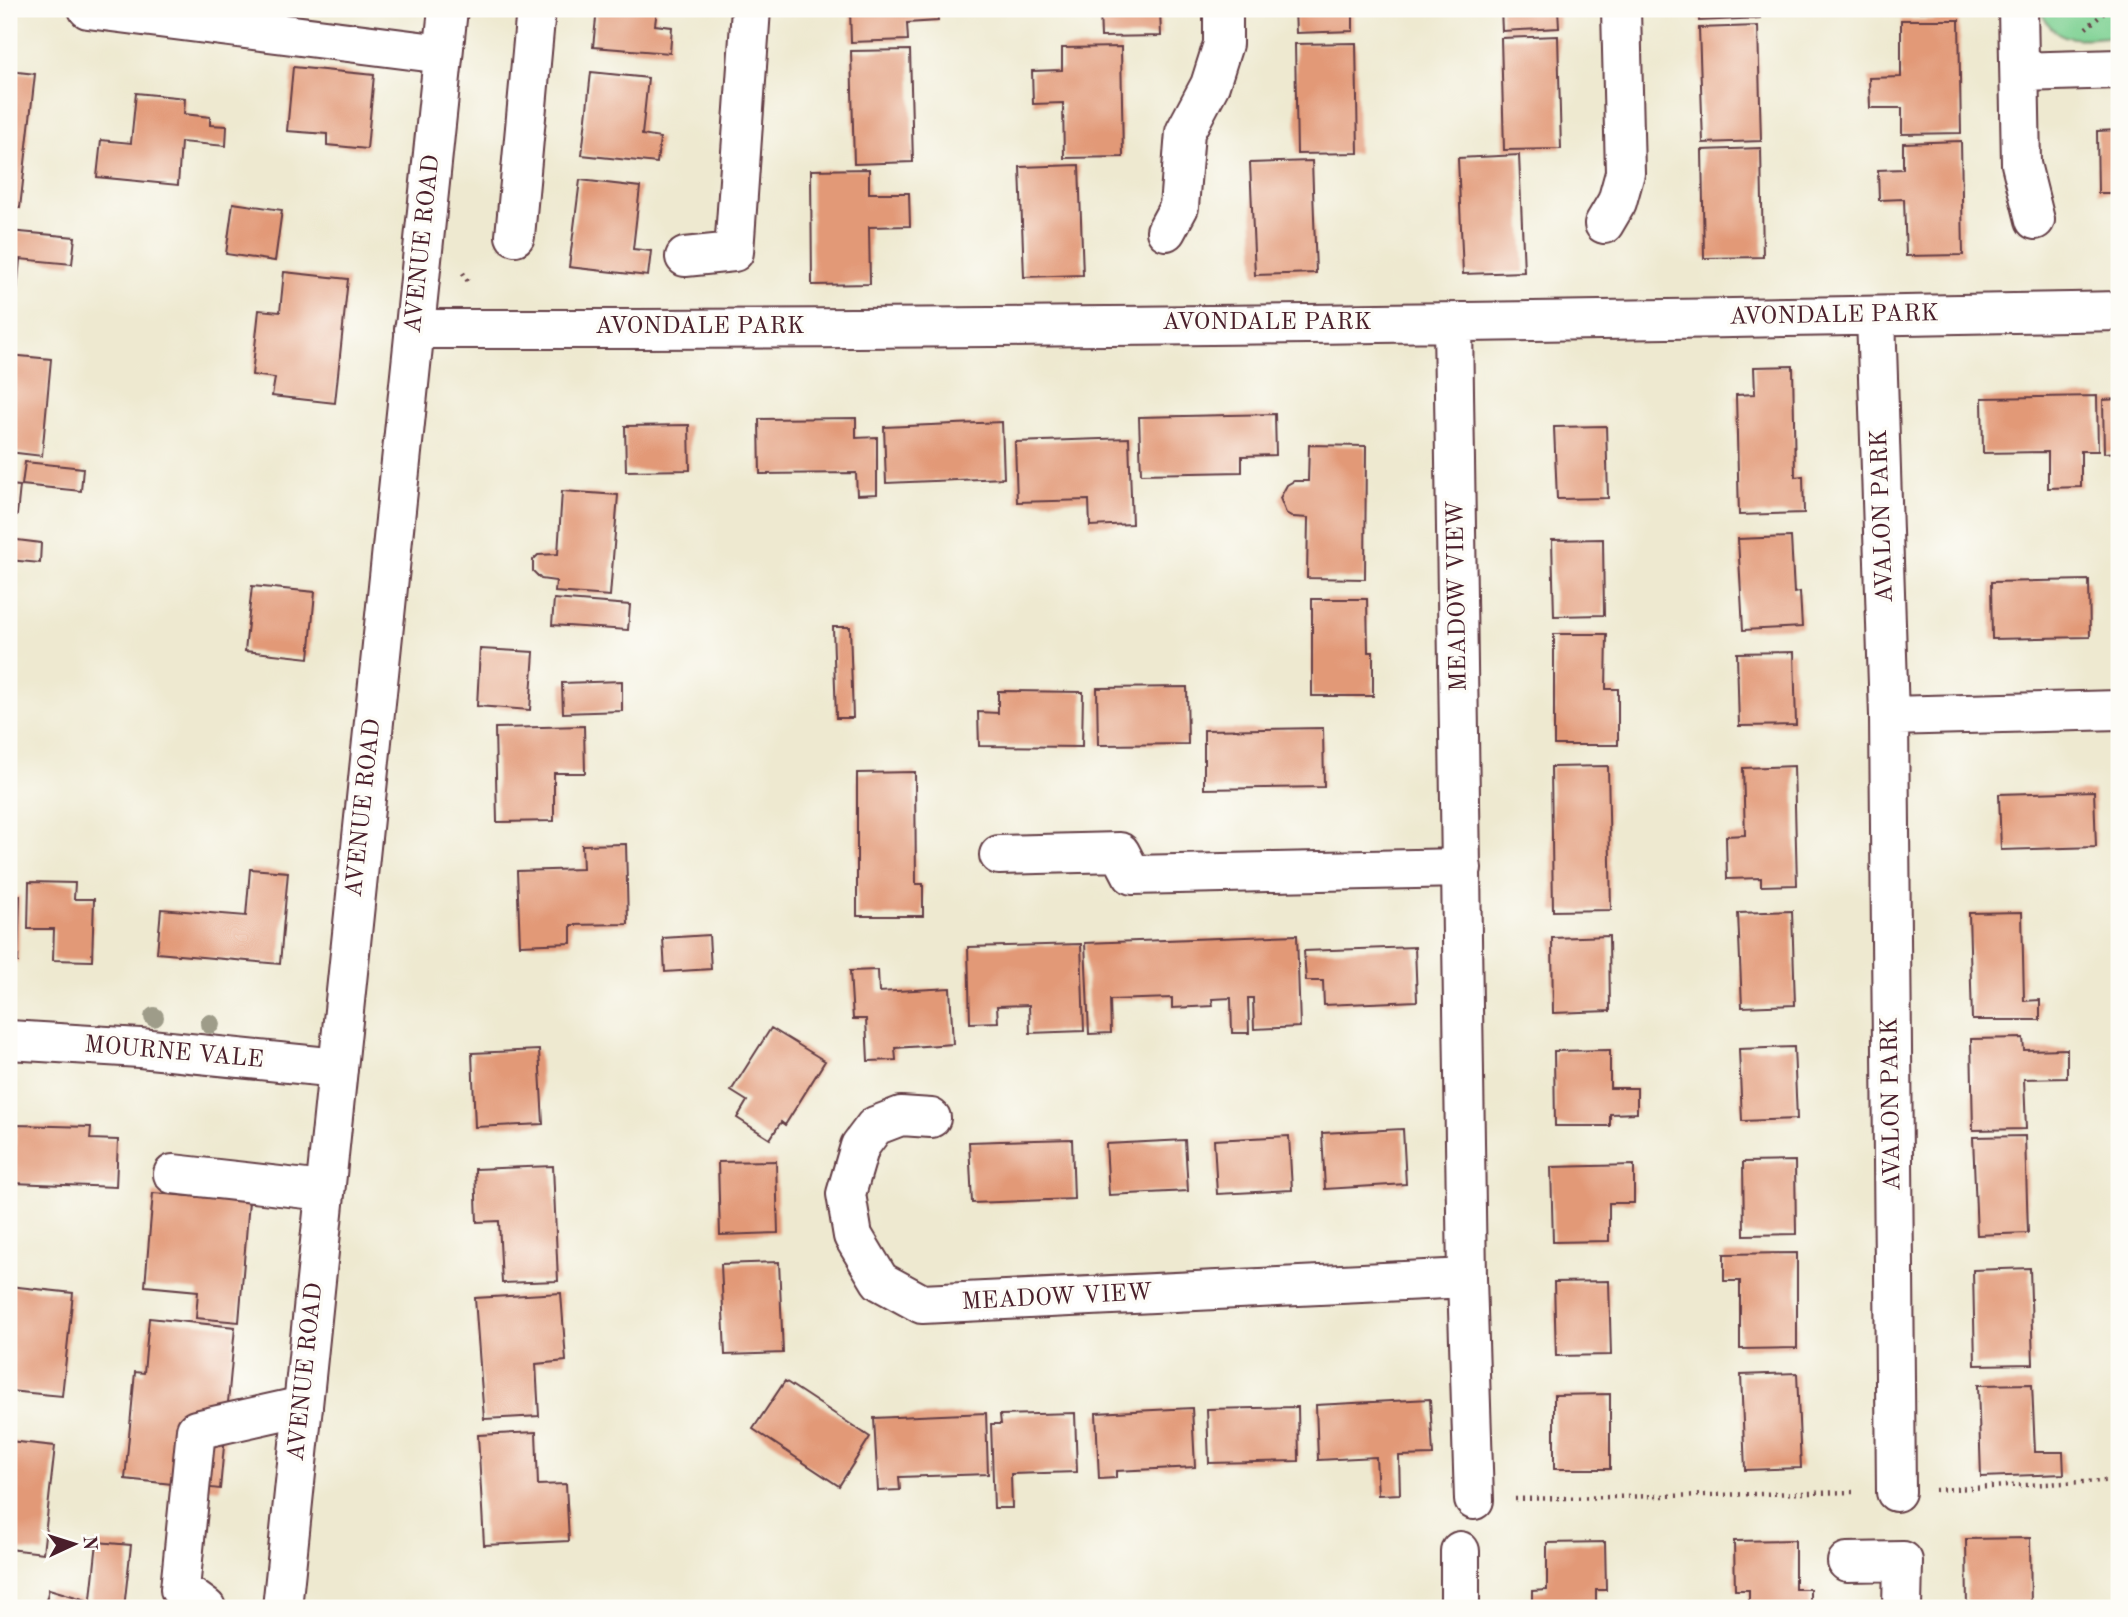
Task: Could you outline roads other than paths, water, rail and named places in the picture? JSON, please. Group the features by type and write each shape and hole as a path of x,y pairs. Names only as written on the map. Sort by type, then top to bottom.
{"street":[{"path":"88,9 443,54"},
{"name":"AVENUE ROAD","path":"282,1608 448,9"},
{"path":"515,236 536,9"},
{"path":"685,257 734,252 751,9"},
{"path":"1166,231 1179,207 1185,132 1210,85 1223,44 1223,9"},
{"path":"1604,225 1617,202 1625,173 1621,9"},
{"path":"2018,9 2021,164 2035,220"},
{"path":"2020,72 2119,69"},
{"name":"AVONDALE PARK","path":"414,329 817,328 1273,322 1453,324 2119,311"},
{"name":"AVALON PARK","path":"1876,316 1889,716 1896,1492"},
{"name":"MEADOW VIEW","path":"1453,324 1467,1278 1474,1500"},
{"path":"1889,716 2119,710"},
{"path":"999,855 1120,852 1132,875 1462,867"},
{"name":"MOURNE VALE","path":"9,1040 140,1048 338,1068"},
{"name":"MEADOW VIEW","path":"931,1118 901,1116 875,1126 860,1146 846,1194 853,1236 880,1281 922,1304 1467,1278"},
{"path":"173,1174 324,1191"},
{"path":"206,1608 180,1589 196,1430 303,1406"},
{"path":"1460,1551 1460,1608"},
{"path":"1847,1562 1903,1561 1902,1608"}]}
